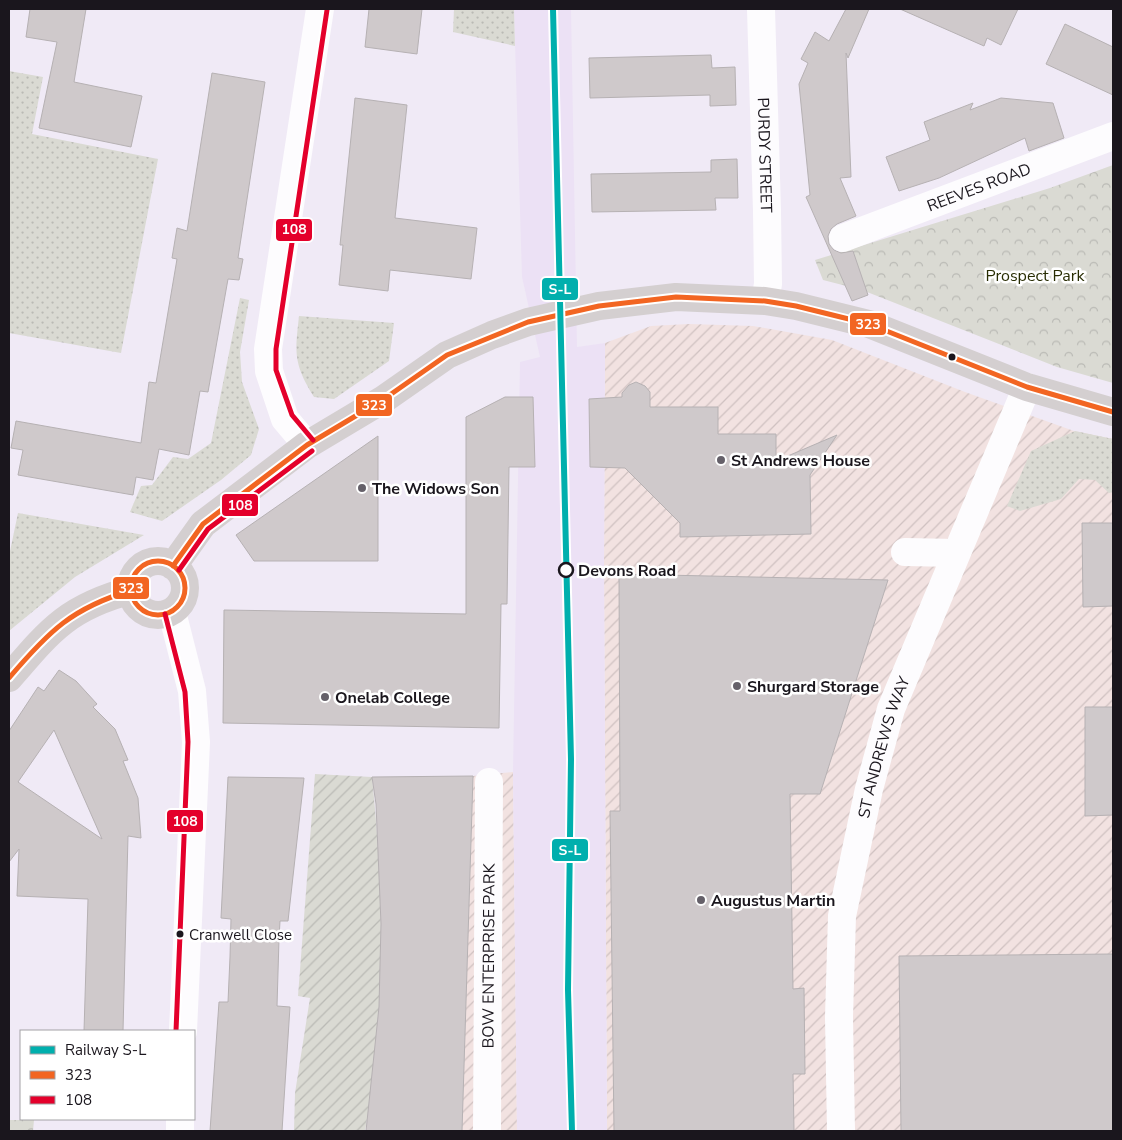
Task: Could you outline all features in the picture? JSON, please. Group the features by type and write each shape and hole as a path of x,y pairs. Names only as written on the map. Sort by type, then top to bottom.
{"main road":[{"path":"173,566 203,524 307,445 384,399 447,355 528,322 599,306 676,298 765,300 824,312 869,324 1027,387 1113,412"},
{"path":"162,562 173,566 183,578 185,586 182,601 172,612 164,615 146,612 134,599 132,590 133,579 145,566 162,562"},
{"path":"9,678 62,620 88,604 132,590"}],"street":[{"path":"307,445 285,419 269,371 268,349 320,9"},
{"name":"PURDY STREET","path":"761,9 767,211 768,284 765,300"},
{"name":"REEVES ROAD","path":"843,238 1113,136"},
{"name":"ST ANDREWS WAY","path":"841,1131 839,1017 842,916 868,789 891,709 1027,387"},
{"path":"905,552 956,552"},
{"path":"172,612 192,691 196,742 183,1030"},
{"name":"BOW ENTERPRISE PARK","path":"487,1131 489,782"}],"shaded area":[{"path":"514,9 571,9 577,347 605,343 604,569 607,1131 517,1131 513,772 520,362 540,357 522,277"},
{"path":"689,324 753,326 832,340 965,392 1074,431 1113,439 1113,1131 607,1131 604,569 605,343 651,326"},
{"path":"513,772 517,1131 462,1131 473,776"}],"green space":[{"path":"454,9 514,9 515,46 453,32"},
{"path":"9,71 43,77 32,134 158,159 121,353 9,333"},
{"name":"Prospect Park","path":"1113,165 1113,383 1057,367 862,290 823,280 815,260 1050,188"},
{"path":"240,298 249,300 240,352 242,382 259,429 251,455 221,480 162,521 130,512 141,486 152,485 173,457 188,459 211,443"},
{"path":"299,316 394,323 389,361 334,399 314,397 302,375 297,358"},
{"path":"1075,431 1113,439 1113,492 1109,493 1095,480 1079,479 1061,499 1020,511 1007,506 1031,451"},
{"path":"18,513 144,535 75,577 9,631 9,556"},
{"path":"315,774 372,777 379,865 381,954 377,1043 365,1131 294,1131 295,1093 310,998 298,996"},
{"path":"9,1120 34,1120 33,1131 9,1131"}],"building":[{"path":"30,9 86,9 74,82 142,96 131,147 39,128 57,42 26,37"},
{"path":"369,9 422,9 417,54 365,47"},
{"path":"846,9 869,9 848,58 846,53 851,177 840,178 856,216 837,224 831,229 828,236 829,244 834,250 841,253 853,251 868,295 852,301 806,197 810,195 799,84 808,63 801,59 815,32 829,41"},
{"path":"900,9 1018,9 1001,45 987,38 984,46"},
{"path":"1065,24 1113,47 1113,95 1046,64"},
{"path":"711,55 712,68 735,67 736,105 710,106 710,95 590,98 589,58"},
{"path":"212,73 265,82 238,258 243,259 239,280 228,279 208,392 200,391 189,455 159,449 153,480 136,477 133,495 18,475 23,450 11,448 16,421 141,443 149,382 156,383 177,259 172,258 177,228 187,231"},
{"path":"355,98 407,105 395,218 477,228 471,279 390,270 388,291 339,285 343,245 340,245"},
{"path":"1001,98 1053,103 1064,138 1029,151 1025,138 939,178 899,191 886,157 930,140 924,122 973,103 970,110"},
{"path":"737,159 738,198 715,198 716,210 592,212 591,174 711,172 711,160"},
{"name":"St Andrews House","path":"636,382 645,386 650,392 650,407 718,407 718,434 776,434 776,461 837,435 810,475 811,534 680,537 680,523 625,468 590,467 589,399 622,397 622,393 629,385"},
{"path":"505,397 533,397 535,467 509,467 507,604 501,604 499,728 223,723 224,610 466,614 466,417"},
{"path":"378,436 378,561 254,561 236,535"},
{"path":"1082,523 1113,523 1113,606 1083,607"},
{"path":"619,574 888,580 820,794 790,794 793,989 804,988 805,1074 793,1074 794,1131 614,1131 610,811 620,811"},
{"path":"59,670 76,681 97,704 93,707 115,729 128,760 123,761 138,798 141,838 128,836 123,1030 84,1030 88,899 17,896 19,849 9,862 9,731 38,687 44,691","holes":["54,730 102,839 18,782"]},
{"path":"1085,707 1113,707 1113,815 1085,816"},
{"path":"473,776 462,1131 366,1131 379,1007 381,924 376,804 372,777"},
{"path":"228,777 304,778 288,921 280,921 277,1006 290,1007 282,1131 210,1131 219,1002 228,1002 231,919 221,918"},
{"path":"1113,954 1113,1131 901,1131 899,956"}],"rail line":[{"name":"S-L","path":"553,9 571,759 568,990 572,1131"}],"transit line":[{"name":"108","path":"313,440 292,415 276,370 276,349 327,10"},
{"name":"323","path":"173,566 203,524 307,445 384,399 447,355 528,322 599,306 676,297 765,301 796,306 869,324 1027,387 1113,412"},
{"name":"108","path":"179,570 208,529 312,451"},
{"name":"323","path":"158,561 168,563 177,569 183,578 185,588 183,598 177,607 168,613 158,615 148,613 139,607 133,598 131,588 133,578 139,569 148,563 158,561"},
{"name":"323","path":"9,678 37,647 63,623 93,605 132,590"},
{"name":"108","path":"165,614 185,692 188,742 176,1030"}],"place":[{"name":"St Andrews House","path":"721,460"},
{"name":"The Widows Son","path":"362,488"},
{"name":"Devons Road","path":"566,570"},
{"name":"Shurgard Storage","path":"737,686"},
{"name":"Onelab College","path":"325,697"},
{"name":"Augustus Martin","path":"701,900"},
{"name":"Cranwell Close","path":"180,934"}]}
